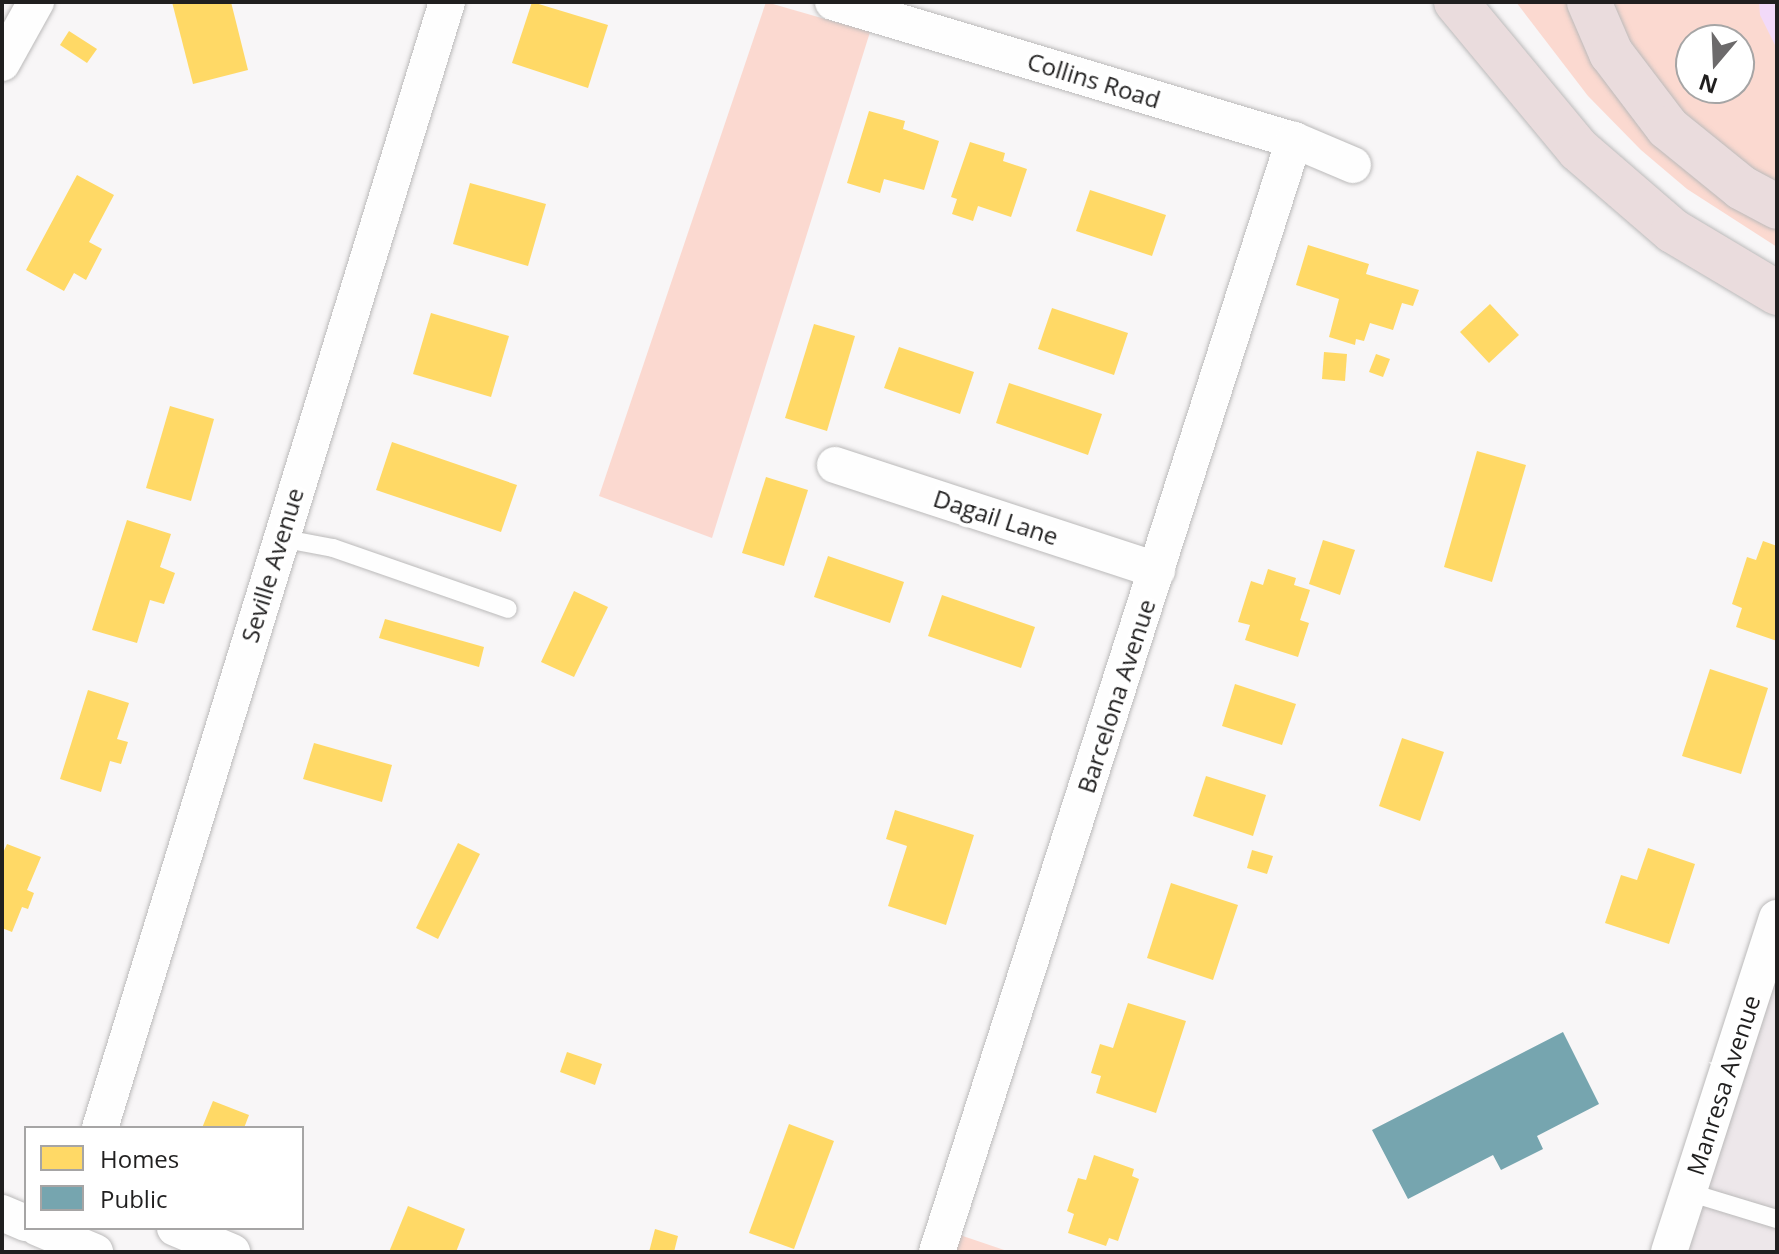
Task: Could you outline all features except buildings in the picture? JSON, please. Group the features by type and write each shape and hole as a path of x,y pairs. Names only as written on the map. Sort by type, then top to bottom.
{"highway":[{"path":"1456,2 1579,150 1673,231 1777,293"},
{"path":"1589,2 1611,53 1668,128 1742,188 1777,207"}],"street":[{"path":"2,63 36,2"},
{"name":"Seville Avenue","path":"101,1126 447,2"},
{"name":"Collins Road","path":"833,2 1294,140 1353,165"},
{"name":"Barcelona Avenue","path":"937,1252 1294,140"},
{"name":"Dagail Lane","path":"835,465 1157,570"},
{"name":"Manresa Avenue","path":"1669,1252 1777,918"},
{"path":"2,1213 24,1222"},
{"path":"43,1230 95,1252"},
{"path":"180,1230 232,1252"}],"lane":[{"path":"280,538 333,548 508,609"},
{"path":"1688,1192 1777,1219"}],"shaded area":[{"path":"766,2 870,32 712,538 599,496"},
{"path":"1516,2 1573,2 1777,225 1777,247 1687,189 1641,150 1588,96"},
{"path":"1608,2 1759,2 1777,49 1777,188 1720,153 1675,104 1755,104 1755,24 1675,24 1675,104 1643,69"},
{"path":"1759,2 1777,2 1777,49 1760,15"},
{"path":"1777,973 1777,1252 1685,1252"},
{"path":"960,1235 1010,1252 955,1252"}]}
